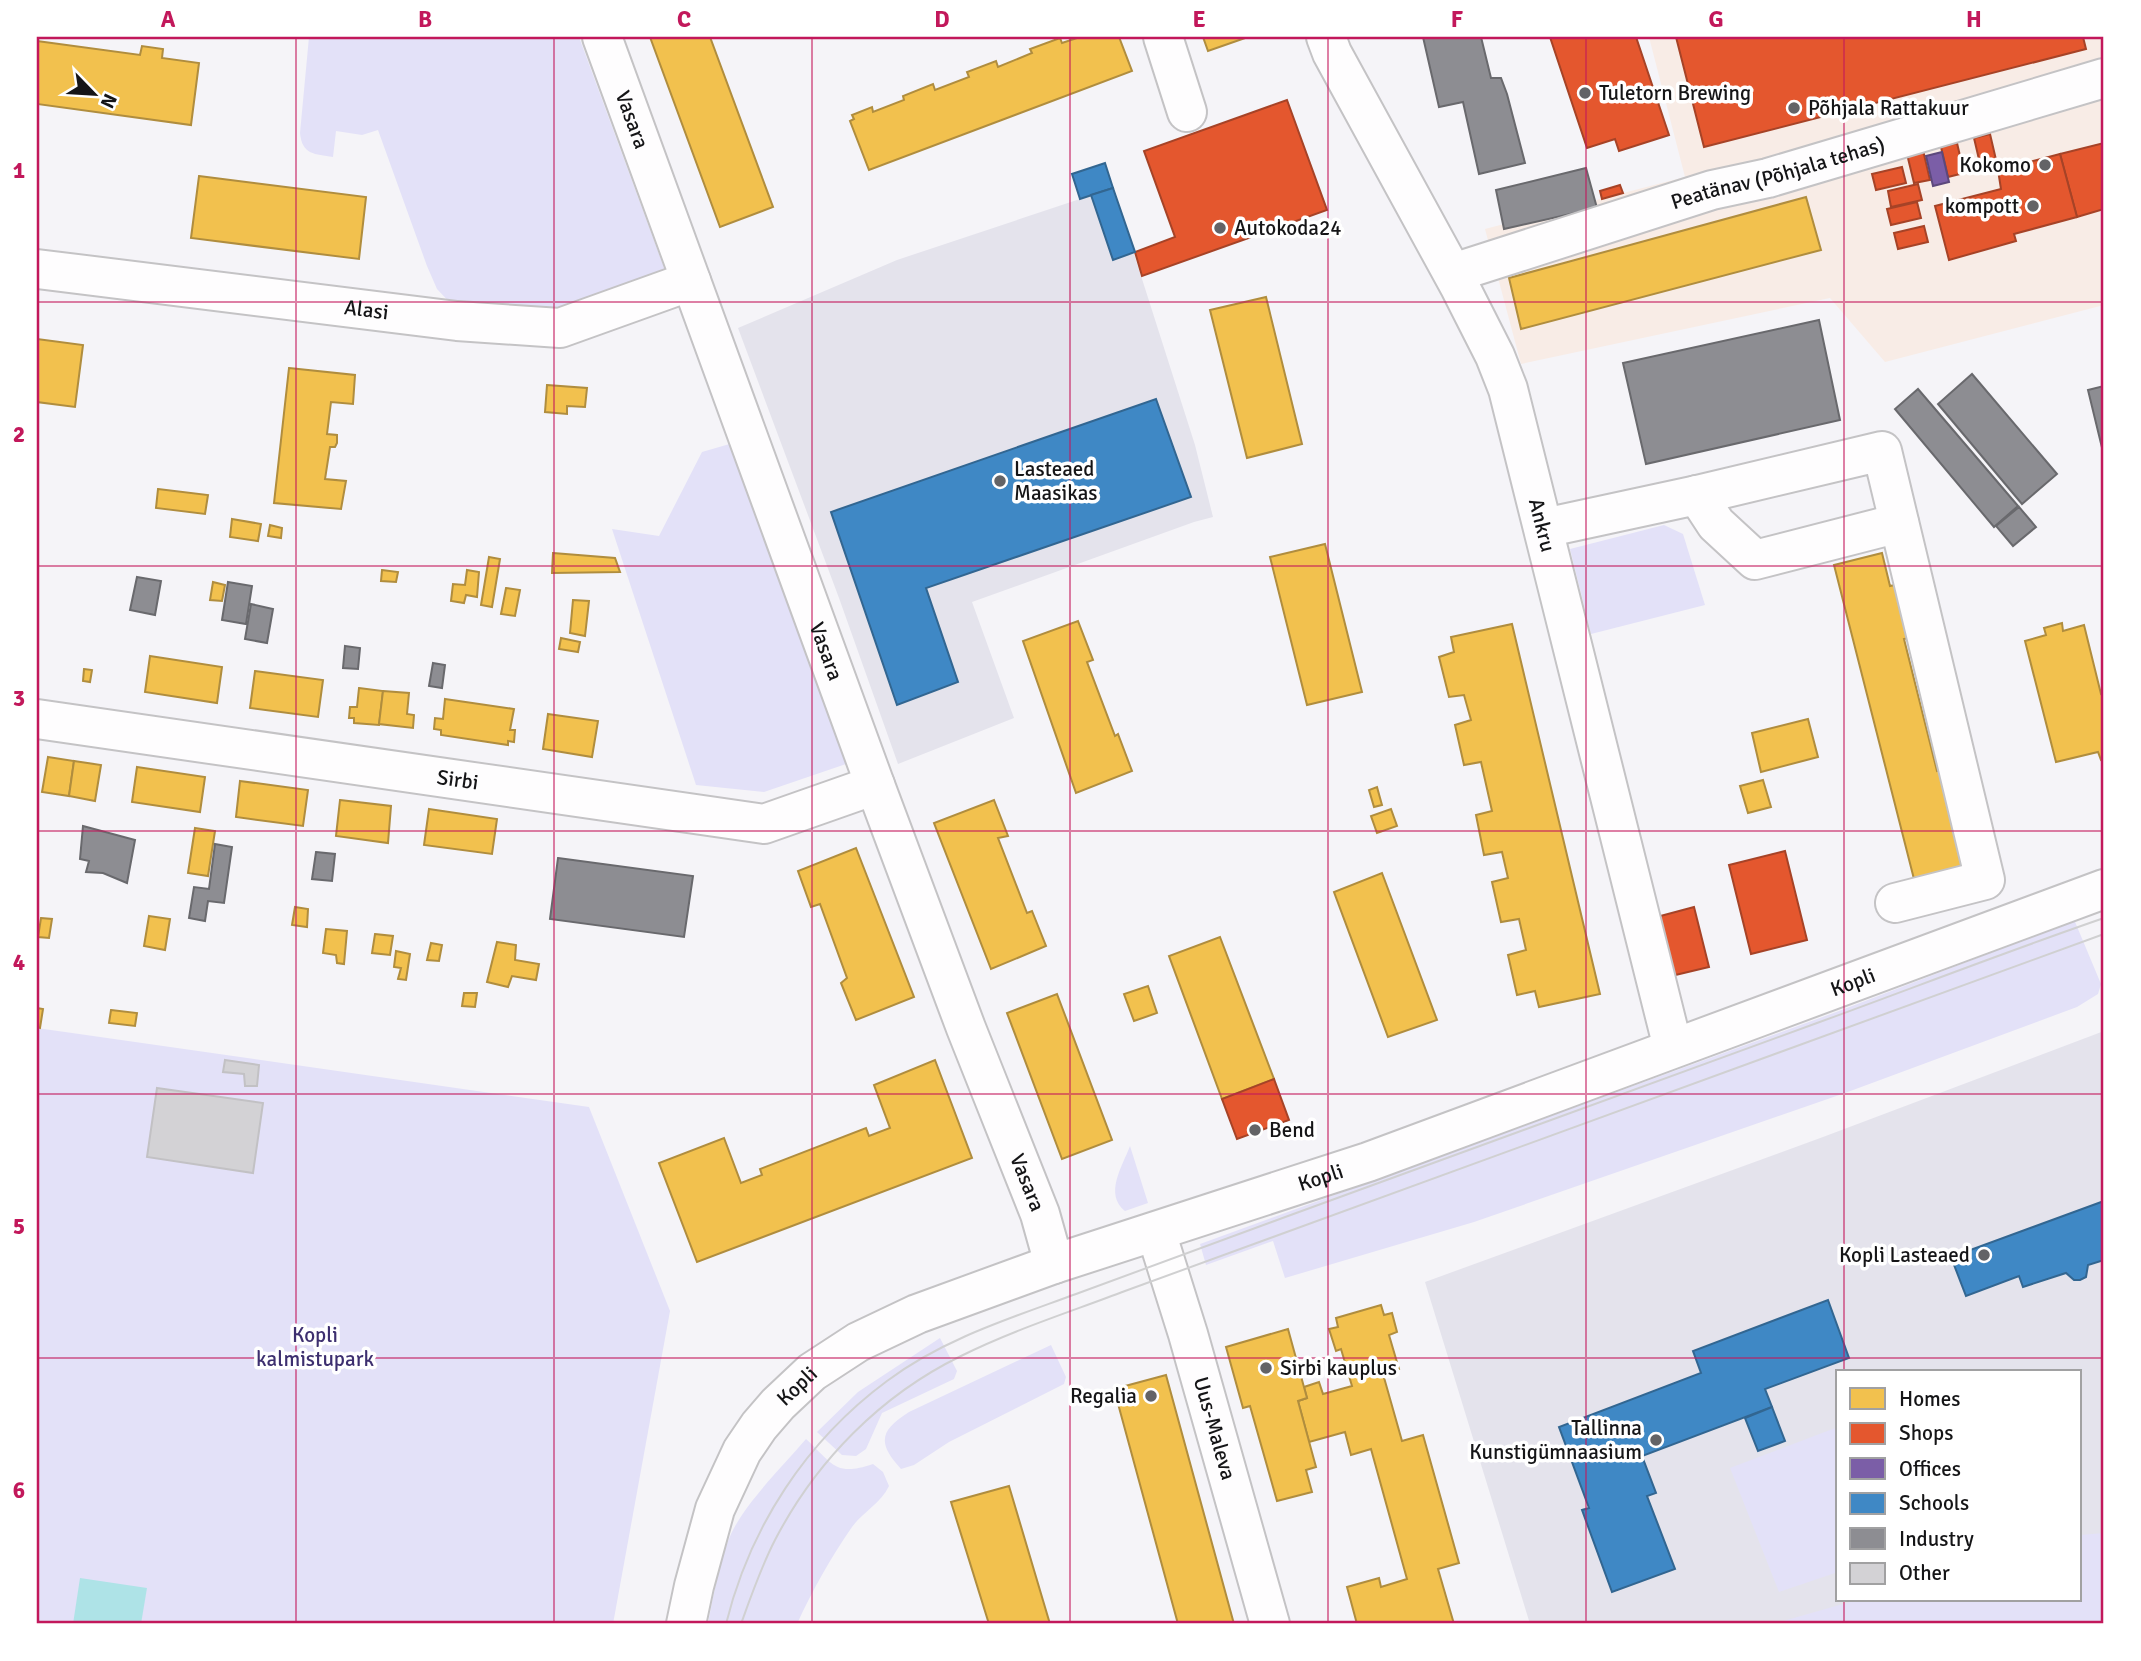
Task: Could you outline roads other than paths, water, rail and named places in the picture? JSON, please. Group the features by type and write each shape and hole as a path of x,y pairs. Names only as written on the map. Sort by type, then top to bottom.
{"street":[{"name":"Vasara","path":"602,37 875,785 966,1028 1040,1214 1054,1264"},
{"path":"1163,37 1188,112"},
{"name":"Ankru","path":"1326,37 1332,53 1453,273 1495,356 1508,389 1673,1048"},
{"name":"Peatänav (Põhjala tehas)","path":"1453,273 1712,190 1768,178 2104,78"},
{"name":"Alasi","path":"37,269 457,321 560,328 691,281"},
{"path":"1544,528 1882,451 1985,880 1895,903"},
{"path":"1698,495 1716,524 1755,560 1899,523"},
{"name":"Sirbi","path":"37,719 764,824 875,785"},
{"name":"Kopli","path":"686,1624 715,1508 742,1451 758,1426 812,1372 858,1342 918,1314 1054,1264 1368,1162 2104,890"},
{"name":"Uus-Maleva","path":"1156,1232 1192,1347 1270,1624"}],"tram line":[{"path":"726,1624 736,1588 766,1520 807,1459 831,1431 887,1381 954,1341 2104,918"},
{"path":"741,1624 775,1540 791,1511 831,1457 853,1433 904,1390 961,1356 1063,1314 2104,934"}],"place":[{"name":"Tuletorn Brewing","path":"1585,93"},
{"name":"Põhjala Rattakuur","path":"1794,108"},
{"name":"Kokomo","path":"2045,165"},
{"name":"kompott","path":"2033,206"},
{"name":"Autokoda24","path":"1220,228"},
{"name":"Lasteaed Maasikas","path":"1000,481"},
{"name":"Bend","path":"1255,1130"},
{"name":"Kopli Lasteaed","path":"1984,1255"},
{"name":"Sirbi kauplus","path":"1266,1368"},
{"name":"Regalia","path":"1151,1396"},
{"name":"Tallinna Kunstigümnaasium","path":"1656,1440"}],"park label":[{"name":"Kopli kalmistupark","path":"315,1347"}]}
